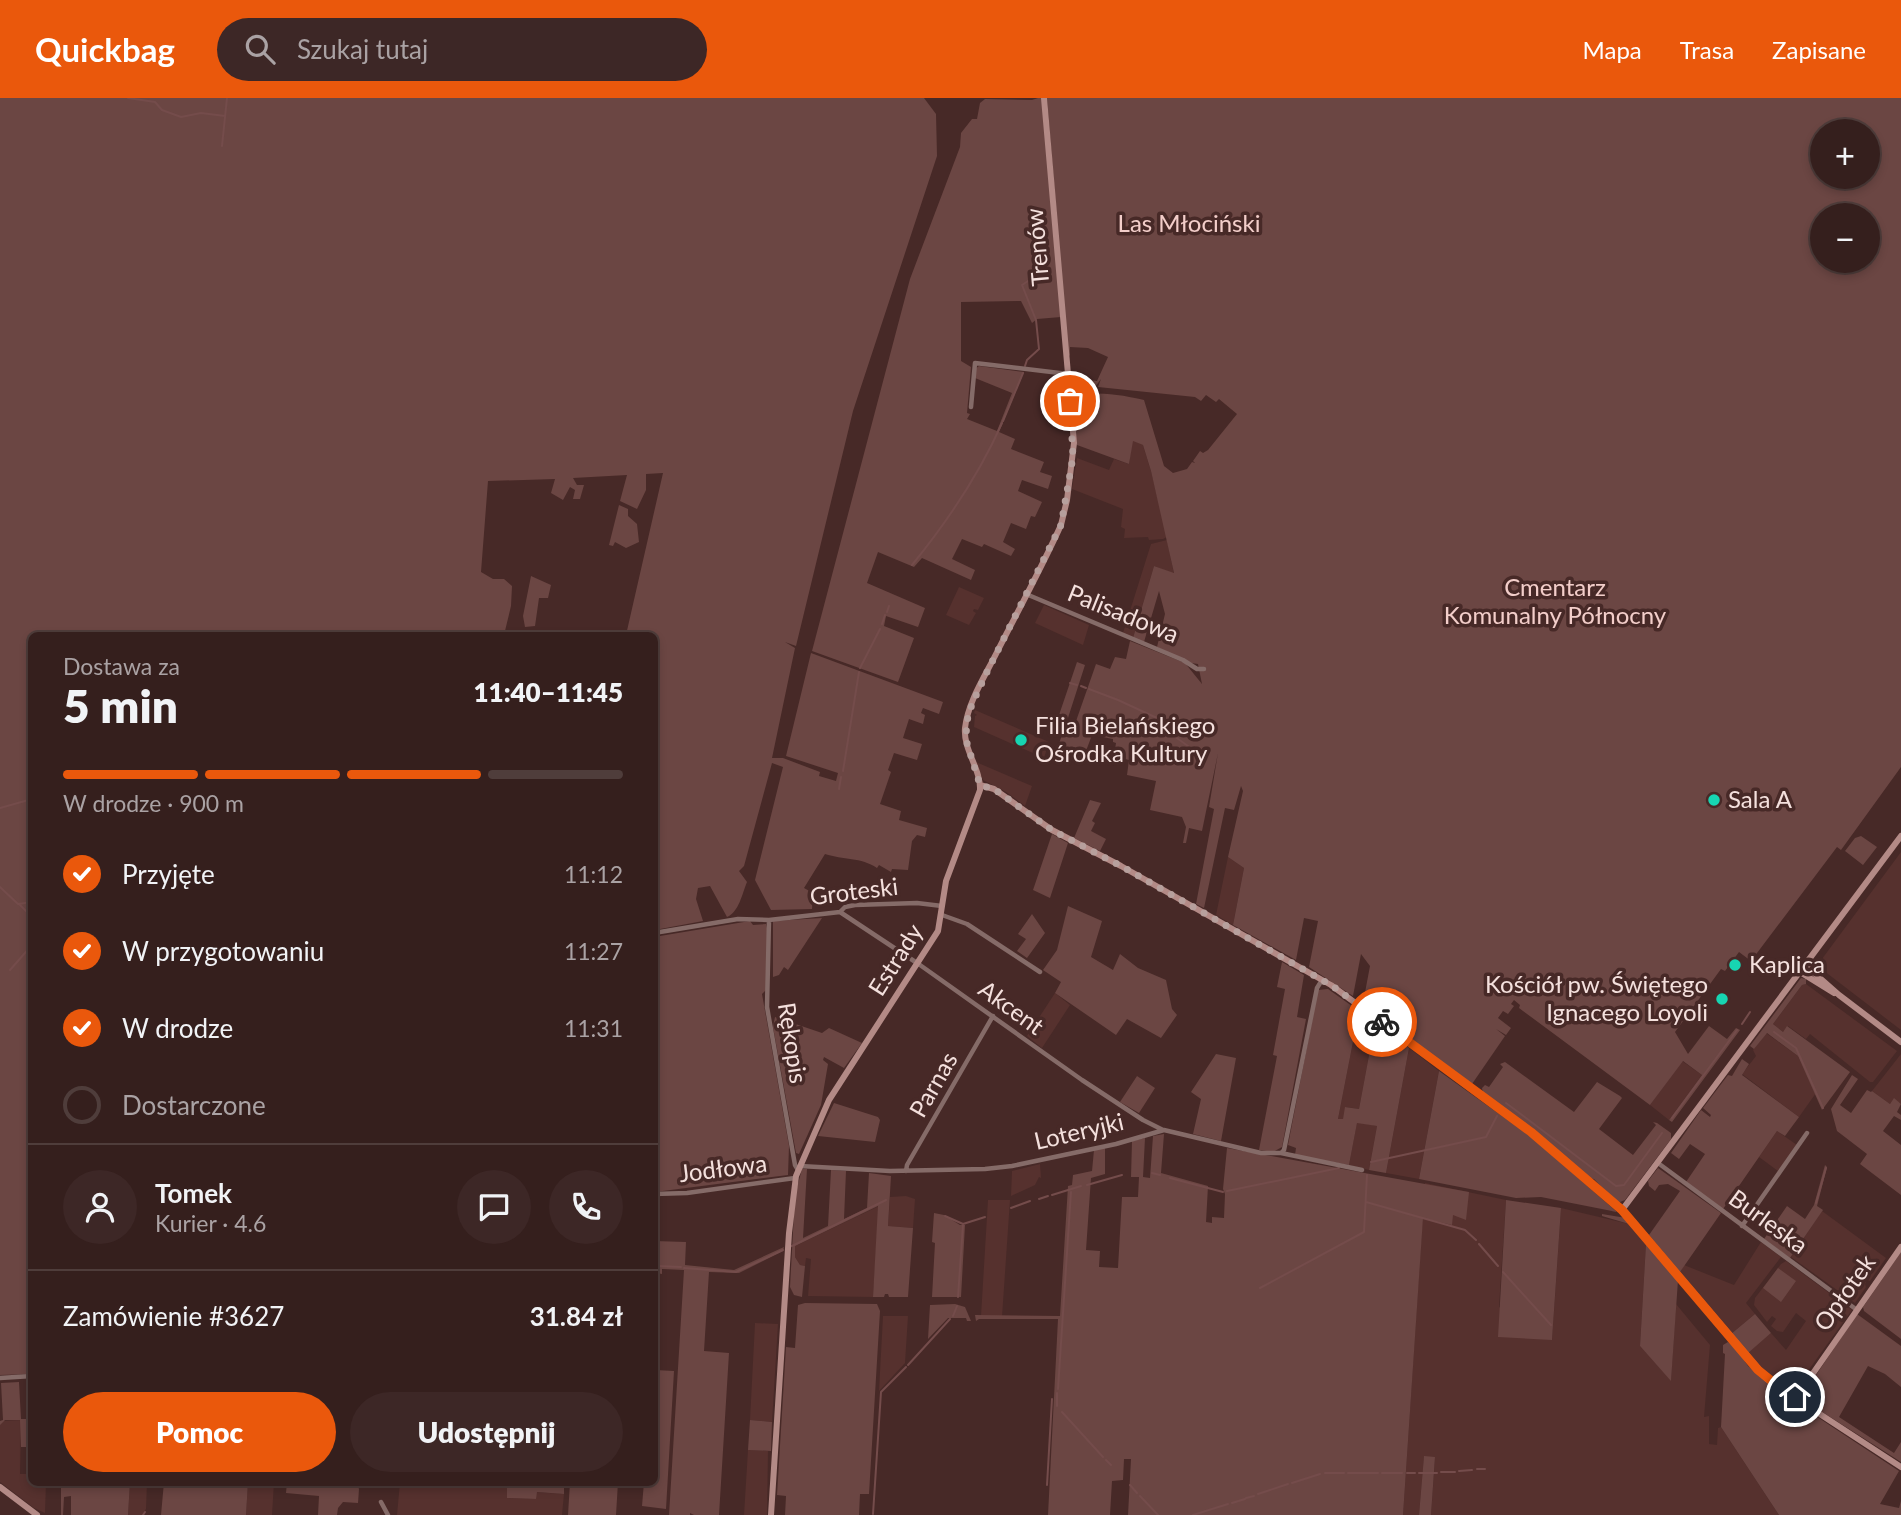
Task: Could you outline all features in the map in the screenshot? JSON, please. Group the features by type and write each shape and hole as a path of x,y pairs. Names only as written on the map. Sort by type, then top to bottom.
{"street":[{"name":"Trenów","path":"1026,594 1064,515 1073,457 1044,98"},
{"path":"971,407 975,363 1068,374"},
{"path":"1026,594 979,687 966,724 967,743 980,785 994,789 1052,830 1322,980 1531,1132 1622,1210 1758,1370 1792,1396 1800,1397 1806,1405 1901,1466"},
{"name":"Palisadowa","path":"1026,594 1183,660 1197,669 1204,669"},
{"name":"Estrady","path":"771,1515 795,1178 833,1094 938,931 949,873 980,785"},
{"path":"1622,1210 1901,836"},
{"name":"Groteski","path":"658,932 738,919 769,920 840,912 848,906 865,904 917,902 943,906"},
{"name":"Akcent","path":"840,912 1082,1080 1143,1120 1164,1130"},
{"path":"942,915 967,923 1040,972"},
{"name":"Rękopis","path":"769,920 767,1013 794,1165 799,1168"},
{"path":"1805,965 1839,995 1901,1042"},
{"path":"1800,972 1839,995"},
{"path":"1281,1153 1284,1150 1317,988 1322,980"},
{"name":"Parnas","path":"906,1171 993,1016"},
{"name":"Loteryjki","path":"799,1168 968,1171 1012,1166 1116,1144 1164,1130 1261,1153 1281,1153 1362,1170"},
{"path":"1742,1226 1807,1133"},
{"name":"Burleska","path":"1658,1163 1857,1310"},
{"name":"Jodłowa","path":"658,1194 687,1193 795,1178"},
{"name":"Opłotek","path":"1800,1397 1800,1392 1901,1247"},
{"path":"0,1378 28,1376"},
{"path":"0,1487 37,1515"},
{"path":"381,1502 388,1515"}],"shaded area":[{"path":"1132,440 1143,445 1167,537 1163,539 1124,538 1125,529 1121,527 1123,509 1072,489 1077,458 1109,470 1114,459 1129,464"},
{"path":"1167,540 1174,574 1154,566 1133,638 1123,633 1151,544"},
{"path":"959,587 984,598 978,610 974,609 976,613 969,625 946,615"},
{"path":"1044,605 1089,625 1083,645 1035,623"},
{"path":"975,710 1049,742 1044,758 974,727 977,715"},
{"path":"976,762 1032,786 1025,806 983,780"},
{"path":"1901,852 1901,1030 1828,974 1819,963"},
{"path":"1228,857 1244,868 1233,925 1216,915"},
{"path":"1806,984 1897,1051 1873,1082 1810,1034 1806,1039 1788,1026 1783,1032 1773,1024 1802,985"},
{"path":"1055,993 1070,1005 1042,1048 1027,1036"},
{"path":"1359,1011 1375,1023 1359,1109 1346,1107 1343,1120 1338,1119"},
{"path":"1766,1033 1798,1056 1816,1093 1799,1117 1742,1074 1756,1056 1753,1050"},
{"path":"1409,1048 1439,1071 1419,1179 1386,1173"},
{"path":"1901,1054 1901,1104 1894,1099 1890,1104 1872,1091"},
{"path":"1682,1061 1702,1075 1669,1120 1650,1105"},
{"path":"1357,1122 1377,1126 1369,1170 1349,1165"},
{"path":"1777,1131 1797,1145 1778,1171 1759,1157"},
{"path":"1040,1164 1041,1178 1039,1177 1035,1185 1011,1196 1012,1171"},
{"path":"1425,1183 1506,1200 1499,1307 1552,1340 1561,1208 1629,1224 1646,1244 1640,1346 1671,1380 1676,1304 1710,1345 1704,1417 1709,1416 1709,1444 1717,1445 1718,1428 1721,1427 1779,1515 1431,1515 1435,1458 1424,1457 1419,1515 1403,1515"},
{"path":"906,1196 915,1199 913,1228 888,1226 890,1197"},
{"path":"988,1200 1010,1200 1002,1317 981,1316"},
{"path":"879,1206 873,1297 808,1296 811,1259 806,1258 805,1266 800,1265 795,1257 795,1246"},
{"path":"1822,1211 1886,1258 1870,1281 1867,1280 1866,1287 1855,1303 1791,1257"},
{"path":"1761,1242 1781,1257 1746,1303 1755,1314 1731,1334 1680,1272 1684,1265 1734,1285"},
{"path":"1786,1261 1852,1310 1797,1386 1780,1385 1767,1375 1748,1352 1771,1333 1786,1350 1806,1321 1796,1313 1783,1332 1777,1331 1771,1326 1776,1319 1772,1316 1767,1322 1754,1305 1755,1298"},
{"path":"883,1316 908,1316 905,1363 879,1391"},
{"path":"755,1323 778,1324 772,1422 750,1420"},
{"path":"21,1420 20,1474 28,1474 28,1486 46,1486 45,1513 34,1508 0,1482 0,1421"},
{"path":"748,1450 768,1451 767,1515 744,1515"},
{"path":"130,1486 147,1486 146,1509 142,1515 128,1515"},
{"path":"248,1486 274,1486 272,1515 246,1515"},
{"path":"400,1486 491,1486 507,1488 507,1498 535,1499 536,1492 564,1494 562,1515 397,1515"}],"green space":[{"path":"0,98 924,98 936,114 937,156 853,411 796,646 785,642 795,648 772,758 783,758 820,772 819,776 836,781 838,773 786,756 811,653 943,702 939,714 923,708 923,724 909,719 903,738 922,744 917,760 894,753 888,770 891,772 880,804 901,811 899,820 927,828 925,837 917,835 912,841 908,870 892,869 891,872 879,865 877,868 865,862 825,854 804,888 813,893 812,909 771,910 755,880 783,767 772,763 744,866 739,871 747,882 734,911 727,917 710,886 698,888 696,899 703,921 658,929 658,632 627,632 663,473 646,474 646,490 637,509 620,501 627,475 573,478 577,485 584,485 580,499 573,499 575,490 570,487 563,500 551,493 555,479 488,481 481,572 493,579 504,579 512,586 511,606 505,632 28,632 28,1374 0,1375"},
{"path":"1042,98 1061,317 1037,319 1032,323 1021,301 961,302 961,361 971,367 967,413 970,414 967,419 997,431 1012,393 975,378 975,369 979,366 1024,372 999,432 1015,439 1011,449 1044,462 1040,472 1052,476 1048,489 1022,480 1018,491 1042,502 1035,517 1031,516 1026,529 1011,523 1003,542 1015,549 1011,556 984,544 982,547 962,539 952,559 975,570 971,580 922,558 914,567 878,552 867,583 925,608 918,627 886,616 884,626 914,638 898,682 812,651 910,279 960,147 961,133 972,119 977,119 980,103 985,99"},
{"name":"Cmentarz Komunalny Północny","path":"1047,98 1901,98 1901,767 1841,850 1837,847 1751,961 1739,952 1725,971 1721,969 1675,1032 1688,1054 1709,1026 1727,1039 1736,1028 1740,1030 1672,1122 1669,1120 1702,1075 1683,1061 1650,1105 1519,1008 1520,1005 1514,1000 1511,1004 1514,1006 1508,1014 1503,1011 1498,1018 1511,1028 1506,1035 1496,1029 1505,1036 1472,1084 1363,1003 1370,966 1361,954 1353,996 1309,967 1318,921 1304,918 1296,960 1233,925 1244,868 1228,857 1243,791 1241,786 1234,810 1225,808 1204,908 1196,904 1214,809 1209,807 1218,753 1202,831 1189,828 1186,843 1183,843 1186,827 1182,817 1150,810 1156,781 1127,775 1129,760 1114,756 1116,743 1113,739 1092,735 1083,759 1065,753 1066,750 1058,747 1066,722 1075,724 1096,664 1110,669 1115,657 1126,659 1130,641 1185,663 1202,684 1198,664 1157,647 1165,614 1159,591 1144,642 1133,638 1154,566 1174,573 1143,445 1133,441 1129,464 1077,445 1075,432 1078,424 1081,424 1080,420 1090,395 1086,395 1075,421 1074,399 1088,394 1098,393 1144,400 1164,466 1173,473 1187,469 1192,462 1195,463 1193,461 1200,451 1203,453 1208,450 1237,414 1219,399 1216,402 1206,395 1201,401 1195,397 1098,387 1101,379 1092,388 1090,380 1097,381 1108,357 1088,348 1070,347 1070,356"},
{"path":"619,505 628,509 628,516 637,524 639,542 626,548 615,542 613,546 609,545"},
{"path":"531,576 551,585 548,598 539,598 535,626 525,627 523,616"},
{"path":"1077,662 1085,665 1067,721 1058,718"},
{"path":"1090,800 1101,803 1092,821 1095,823 1091,831 1106,839 1100,851 1074,838"},
{"path":"1052,834 1068,843 1050,898 1033,890"},
{"path":"1861,836 1877,847 1863,865 1845,851 1855,838"},
{"path":"1068,906 1102,921 1091,957 1113,970 1120,954 1138,968 1166,980 1172,1009 1177,1015 1161,1038 1127,1019 1116,1035 1055,993 1061,982 1043,970 1057,950"},
{"path":"1032,914 1045,933 1027,958 1017,951 1026,939 1018,934"},
{"path":"822,918 788,970 784,967 779,975 773,977 773,921"},
{"path":"750,921 753,925 766,924 766,990 762,994 789,1146 788,1175 658,1192 658,936"},
{"path":"1282,962 1304,975 1297,1017 1306,1019 1282,1147 1273,1152 1259,1150 1277,1056 1273,1055 1285,989 1277,987"},
{"path":"1801,978 1806,979 1806,984 1802,985 1773,1024 1783,1032 1787,1026 1850,1072 1822,1110 1798,1056 1767,1033 1754,1049 1750,1046"},
{"path":"1328,989 1359,1011 1338,1119 1343,1119 1345,1107 1359,1109 1375,1023 1409,1048 1386,1173 1369,1170 1377,1126 1357,1123 1349,1165 1295,1155 1296,1148 1288,1145 1318,990"},
{"path":"775,1017 822,1033 829,1028 862,1043 844,1068 824,1057 823,1060 828,1064 821,1105 799,1154 796,1153 773,1027"},
{"path":"1216,1054 1236,1058 1221,1141 1193,1134 1201,1099 1191,1092"},
{"path":"1742,1059 1749,1064 1742,1075 1799,1117 1785,1136 1777,1131 1723,1209 1686,1182 1705,1154 1690,1144 1679,1159 1671,1153 1701,1110 1710,1117 1703,1108 1728,1075 1732,1076"},
{"path":"1505,1062 1574,1112 1597,1082 1620,1096 1622,1098 1599,1129 1633,1155 1656,1125 1653,1122 1671,1133 1671,1139 1625,1200 1614,1200 1594,1179 1588,1178 1531,1129 1483,1093 1482,1088 1485,1085 1489,1087 1503,1067 1500,1064"},
{"path":"1439,1071 1530,1136 1617,1212 1541,1197 1516,1198 1419,1179"},
{"path":"1852,1075 1858,1079 1840,1105 1851,1113 1867,1090 1890,1104 1894,1098 1901,1104 1897,1112 1901,1115 1901,1120 1894,1116 1883,1131 1901,1145 1901,1195 1860,1164 1867,1154 1837,1131 1831,1109"},
{"path":"1137,1076 1155,1088 1139,1113 1120,1102"},
{"path":"834,1103 878,1117 880,1120 875,1142 818,1136"},
{"path":"1164,1134 1161,1173 1208,1186 1206,1222 1212,1223 1212,1217 1224,1218 1223,1189 1227,1148 1469,1192 1466,1220 1453,1215 1452,1225 1423,1218 1403,1515 1128,1515 1131,1459 1124,1459 1123,1480 1112,1481 1110,1515 1048,1515 1058,1319 976,1321 975,1315 1060,1316 1068,1186 1072,1185 1073,1175 1092,1171 1094,1150 1105,1148 1105,1174 1091,1178 1086,1250 1100,1251 1099,1267 1118,1268 1122,1197 1138,1197 1139,1177 1131,1177 1132,1141 1145,1138 1143,1177 1150,1178 1153,1136"},
{"path":"1825,1165 1827,1167 1817,1206 1823,1210 1790,1258 1764,1239 1787,1206 1805,1219 1814,1205"},
{"path":"1658,1168 1721,1213 1680,1272 1649,1235 1680,1191 1668,1184 1659,1185 1655,1191 1649,1186 1648,1181"},
{"path":"802,1169 807,1169 803,1238 828,1226 831,1170 846,1171 844,1219 867,1208 869,1173 891,1176 888,1226 913,1228 908,1297 889,1297 885,1294 884,1297 873,1297 878,1206 795,1246 795,1257 800,1265 805,1266 802,1297 794,1295 790,1287 795,1195"},
{"path":"1506,1200 1561,1208 1552,1340 1498,1337"},
{"path":"934,1213 965,1225 961,1297 932,1297"},
{"path":"1602,1214 1626,1218 1646,1244 1629,1224"},
{"path":"658,1241 686,1242 685,1265 734,1270 784,1247 783,1251 739,1273 709,1272 704,1351 729,1353 719,1515 669,1515 684,1270 662,1269 662,1274 658,1273"},
{"path":"1646,1244 1678,1280 1671,1381 1640,1346"},
{"path":"1901,1252 1901,1339 1864,1311 1863,1307"},
{"path":"1778,1268 1796,1281 1781,1302 1763,1288"},
{"path":"877,1304 880,1311 869,1494 860,1494 859,1515 785,1515 786,1496 777,1495 786,1347 795,1348 798,1305"},
{"path":"955,1304 965,1307 971,1321 966,1318 948,1318 928,1339 930,1305"},
{"path":"1755,1314 1771,1333 1748,1353 1731,1334"},
{"path":"1857,1314 1901,1346 1901,1387 1885,1374 1868,1366 1839,1417 1894,1453 1901,1442 1901,1462 1805,1401 1804,1393"},
{"path":"1728,1342 1748,1366 1781,1393 1899,1471 1880,1504 1899,1508 1901,1501 1901,1515 1779,1515 1721,1427 1725,1354 1723,1345"},
{"path":"658,1370 674,1371 666,1509 642,1506 644,1486 658,1486"},
{"path":"19,1382 21,1419 28,1419 28,1447 21,1447 20,1420 5,1420 0,1425 3,1420 1,1383"},
{"path":"750,1420 772,1422 771,1451 748,1450"},
{"path":"1424,1456 1435,1457 1431,1515 1419,1515"},
{"path":"61,1486 130,1486 128,1515 71,1515 71,1496 64,1497 61,1515"},
{"path":"164,1486 248,1486 246,1515 161,1515"},
{"path":"287,1486 358,1486 359,1489 358,1503 343,1502 337,1515 318,1515 319,1496 286,1493"},
{"path":"564,1486 564,1494 537,1492 536,1499 507,1498 507,1488 490,1487"},
{"path":"570,1486 618,1486 616,1515 568,1515"}],"waterway":[{"path":"128,98 155,102 162,110 181,117 201,113 225,116"},
{"path":"222,146 227,98"},
{"path":"1025,366 1027,360 1039,349 1036,320 1022,285 1031,279"},
{"path":"1003,421 1023,373"},
{"path":"912,565 962,497 1002,423"},
{"path":"887,612 889,606"},
{"path":"882,624 885,615"},
{"path":"860,668 880,629"},
{"path":"843,771 859,672"},
{"path":"1070,683 1077,685"},
{"path":"1081,686 1086,688"},
{"path":"1089,689 1157,718 1160,726 1188,746"},
{"path":"1191,748 1202,757"},
{"path":"839,789 841,777"},
{"path":"0,808 28,800"},
{"path":"0,887 18,904 28,903"},
{"path":"20,905 28,913"},
{"path":"10,970 28,950"},
{"path":"1742,1024 1750,1012"},
{"path":"1672,1118 1737,1030"},
{"path":"1774,1032 1796,1048 1823,1108"},
{"path":"1506,1103 1616,1186 1624,1185 1662,1133"},
{"path":"1371,1162 1486,1137 1497,1116"},
{"path":"1227,1191 1339,1168"},
{"path":"1816,1203 1826,1168"},
{"path":"1152,1173 1160,1175"},
{"path":"1087,1185 1122,1175"},
{"path":"1260,1288 1364,1232 1367,1175"},
{"path":"1170,1178 1223,1192"},
{"path":"1052,1195 1081,1186"},
{"path":"1058,1389 1071,1192"},
{"path":"1039,1199 1048,1196"},
{"path":"792,1246 886,1200"},
{"path":"1011,1208 1030,1201"},
{"path":"1366,1202 1465,1230 1476,1240"},
{"path":"945,1216 963,1224 985,1217"},
{"path":"958,1297 963,1224"},
{"path":"1479,1244 1498,1266"},
{"path":"684,1268 736,1272 783,1250"},
{"path":"658,1266 681,1267"},
{"path":"1503,1272 1551,1325"},
{"path":"953,1316 957,1306"},
{"path":"908,1365 950,1319"},
{"path":"873,1514 881,1392 906,1367"},
{"path":"1057,1393 1057,1406"},
{"path":"1047,1485 1052,1399"},
{"path":"1062,1412 1103,1457"},
{"path":"1106,1460 1111,1465"},
{"path":"1477,1469 1485,1469"},
{"path":"1459,1471 1472,1470"},
{"path":"1441,1472 1455,1472"},
{"path":"1325,1473 1344,1473"},
{"path":"1348,1473 1378,1473"},
{"path":"1382,1473 1402,1473"},
{"path":"1407,1473 1415,1473"},
{"path":"1419,1473 1437,1473"},
{"path":"1292,1483 1320,1474"},
{"path":"1258,1494 1288,1484"},
{"path":"1130,1485 1137,1493"},
{"path":"1140,1496 1158,1515"},
{"path":"1246,1498 1254,1496"},
{"path":"1232,1503 1245,1499"},
{"path":"1193,1515 1228,1504"}],"way so far":[{"path":"1070,401 1073,457 1061,525 987,672 966,724 967,743 980,785 989,786 1052,830 1331,985 1382,1022"}],"place":[{"name":"Filia Bielańskiego Ośrodka Kultury","path":"1021,740"},
{"name":"Sala A","path":"1714,800"},
{"name":"Kaplica","path":"1735,965"},
{"name":"Kościół pw. Świętego Ignacego Loyoli","path":"1722,999"}],"route":[{"path":"1382,1022 1531,1132 1622,1210 1758,1370 1795,1397"}],"park label":[{"name":"Las Młociński","path":"1189,224"}]}
